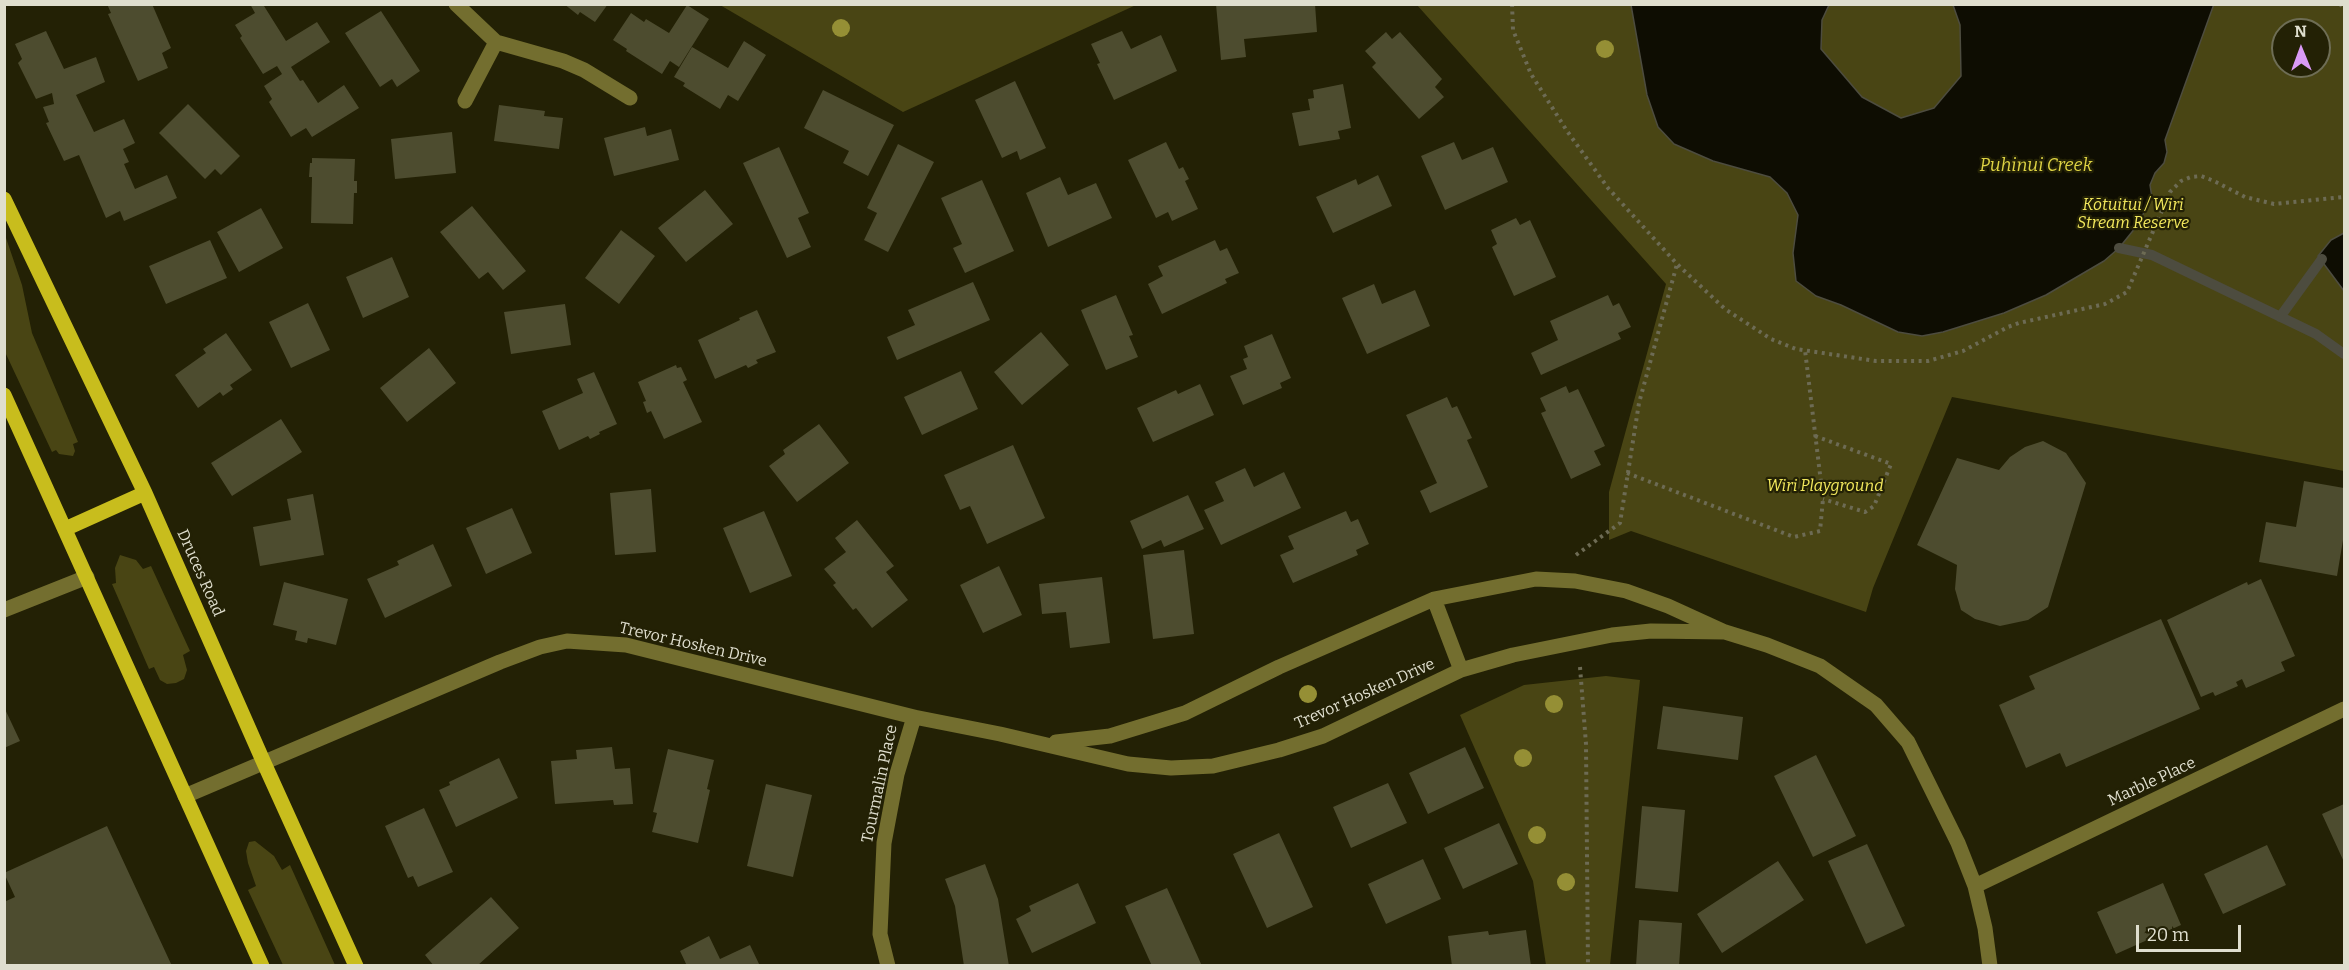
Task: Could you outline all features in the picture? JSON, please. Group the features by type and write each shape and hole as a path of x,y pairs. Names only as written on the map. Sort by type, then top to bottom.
{"main road":[{"name":"Druces Road","path":"4,199 145,493 356,966"},
{"path":"4,395 262,966"},
{"path":"65,529 145,493"}],"street":[{"path":"456,4 496,42 563,61 584,70 630,98"},
{"path":"465,101 496,42"},
{"path":"4,610 87,577"},
{"name":"Trevor Hosken Drive","path":"1037,742 1077,741 1110,736 1185,712 1279,667 1434,599 1536,579 1575,581 1626,591 1668,606 1725,632 1767,645 1820,666 1876,705 1908,742 1958,843 1975,886 1985,928 1990,966"},
{"name":"Trevor Hosken Drive","path":"1434,599 1461,670"},
{"name":"Trevor Hosken Drive","path":"185,796 500,662 540,647 567,641 626,645 914,717 1037,742 1128,764 1171,768 1213,766 1279,750 1323,736 1461,670 1513,655 1578,640 1651,632 1725,632"},
{"name":"Marble Place","path":"1975,886 2344,709"},
{"name":"Tourmalin Place","path":"888,966 880,934 884,843 897,774 914,717"}],"path":[{"path":"1512,4 1513,30 1532,74 1567,131 1608,188 1677,264 1725,309 1783,346 1876,361 1928,361 1962,351 2019,323 2105,304 2121,297 2130,285 2170,192 2181,181 2191,177 2201,176 2245,197 2274,204 2344,197"},
{"path":"2340,4 2344,9"},
{"path":"1575,581 1575,556 1620,523 1639,403 1677,264"},
{"path":"1627,473 1794,537 1820,531 1823,499 1805,350"},
{"path":"1815,436 1891,464 1874,506 1865,512 1823,499"},
{"path":"1578,640 1586,744 1588,966"}],"green space":[{"path":"720,4 1136,5 903,112"},
{"name":"Kōtuitui / Wiri Stream Reserve","path":"1417,5 2344,5 2344,471 1952,397 1873,588 1866,612 1631,531 1609,540 1609,492 1666,284"},
{"path":"5,235 22,285 32,333 78,442 73,444 75,451 73,456 59,454 56,450 52,452 5,352"},
{"path":"120,555 136,560 143,569 151,566 190,651 183,655 187,670 184,679 176,683 167,684 160,680 154,667 149,669 112,584 116,583 115,568"},
{"path":"1606,676 1640,680 1610,965 1546,965 1533,881 1460,715 1524,685"},
{"path":"255,841 274,856 282,870 290,865 335,965 283,965 248,890 256,886 246,851 249,842"}],"water":[{"name":"Puhinui Creek","path":"2214,4 2165,140 2167,152 2164,163 2155,173 2150,185 2152,198 2136,227 2119,248 2104,261 2046,295 2004,313 1943,332 1922,336 1898,332 1841,305 1816,296 1796,281 1793,253 1798,215 1787,193 1770,177 1713,161 1674,144 1658,127 1647,95 1631,5 1829,5 1822,20 1821,49 1862,97 1901,118 1934,108 1961,76 1960,25 1953,5"},
{"path":"2344,233 2344,291 2318,256 2331,240"}],"building":[{"path":"107,4 152,4 171,48 162,53 168,68 138,81 108,14 111,13"},
{"path":"250,4 267,4 264,6 286,41 317,22 330,42 291,67 300,81 303,80 318,103 344,85 359,108 312,137 306,128 291,137 269,102 272,99 264,86 282,74 277,66 263,74 240,38 242,36 235,25 255,13"},
{"path":"564,4 608,4 595,22 580,12 578,15"},
{"path":"1216,4 1315,4 1317,32 1244,39 1246,57 1221,60"},
{"path":"687,5 709,19 679,67 670,61 662,74 613,40 631,13 644,22 646,19 669,33"},
{"path":"381,11 420,71 397,87 392,79 380,87 345,33"},
{"path":"46,31 64,69 96,57 105,82 76,95 94,132 124,119 135,143 123,149 129,162 124,164 135,189 167,175 177,198 124,221 120,211 106,218 79,155 64,161 46,123 49,122 43,107 54,104 52,93 36,99 18,63 22,59 15,44"},
{"path":"1122,31 1131,49 1161,35 1177,71 1114,100 1097,64 1100,63 1091,44"},
{"path":"1386,32 1392,39 1400,32 1442,79 1435,87 1444,97 1419,119 1372,67 1376,63 1365,51"},
{"path":"744,41 766,55 738,101 728,95 720,109 683,86 685,83 674,77 692,47 728,68"},
{"path":"1015,81 1046,148 1020,160 1017,151 1002,158 975,100"},
{"path":"1343,84 1351,128 1338,131 1340,139 1299,146 1292,113 1310,110 1308,99 1314,98 1313,90"},
{"path":"823,90 894,125 868,176 843,163 849,151 804,128"},
{"path":"188,104 240,156 221,175 215,169 205,179 159,133"},
{"path":"499,105 545,111 544,116 563,118 559,149 494,141"},
{"path":"645,127 647,136 671,129 679,160 614,176 604,138"},
{"path":"452,132 456,173 395,179 391,139"},
{"path":"1166,142 1179,169 1183,167 1189,179 1185,181 1198,209 1172,221 1168,212 1156,218 1128,160"},
{"path":"1454,142 1462,160 1493,147 1508,182 1445,210 1421,156"},
{"path":"898,144 934,162 888,252 864,240 877,213 867,208"},
{"path":"779,147 809,213 798,218 811,247 787,258 743,163"},
{"path":"312,158 355,159 354,181 357,181 357,193 354,193 353,224 311,223 312,177 309,177"},
{"path":"1378,175 1392,206 1333,233 1316,197 1356,179 1358,185"},
{"path":"1060,177 1068,195 1096,183 1112,218 1048,247 1026,193"},
{"path":"982,180 1014,251 965,273 953,248 962,244 941,198"},
{"path":"705,190 733,224 686,262 658,228"},
{"path":"472,206 526,271 503,290 488,272 479,279 440,232"},
{"path":"261,208 283,248 239,272 217,232"},
{"path":"1516,218 1520,225 1530,220 1556,277 1514,296 1492,247 1497,244 1491,230"},
{"path":"621,230 655,256 619,304 585,278"},
{"path":"210,240 227,278 166,304 149,266"},
{"path":"1215,240 1220,251 1227,248 1239,273 1225,279 1227,283 1162,314 1148,284 1163,276 1158,266"},
{"path":"392,257 409,297 363,318 346,277"},
{"path":"973,282 990,320 897,360 887,337 915,325 908,310"},
{"path":"1374,284 1382,304 1415,290 1430,326 1367,354 1342,298"},
{"path":"1116,295 1133,335 1129,336 1138,357 1106,370 1081,310"},
{"path":"1608,295 1613,306 1619,303 1631,327 1618,333 1621,339 1541,375 1531,353 1558,340 1550,321"},
{"path":"308,303 330,350 291,368 269,322"},
{"path":"565,304 571,345 511,354 504,312"},
{"path":"757,310 776,352 756,360 758,363 748,368 746,365 715,379 698,340"},
{"path":"1041,332 1069,365 1022,405 994,372"},
{"path":"226,333 252,370 230,385 233,389 223,396 220,392 198,408 175,375 206,353 203,349"},
{"path":"1272,334 1291,378 1280,383 1282,388 1243,405 1230,376 1247,369 1243,359 1248,357 1244,346"},
{"path":"429,348 456,383 407,422 380,388"},
{"path":"676,365 677,368 681,367 687,380 683,382 702,422 664,439 651,411 647,413 643,402 646,401 638,382"},
{"path":"961,371 978,409 922,435 904,397"},
{"path":"594,372 617,424 590,439 588,436 559,450 542,411 583,393 577,379"},
{"path":"1200,384 1214,415 1153,442 1137,408 1176,390 1178,394"},
{"path":"1566,386 1569,393 1578,389 1605,446 1594,451 1601,465 1571,479 1541,413 1546,411 1540,398"},
{"path":"1447,397 1452,408 1457,406 1472,438 1467,440 1488,487 1430,513 1420,491 1437,483 1406,415"},
{"path":"281,419 302,452 232,496 211,463"},
{"path":"819,424 849,463 797,502 769,466 785,454 783,450"},
{"path":"2043,441 2066,453 2086,483 2048,607 2028,620 2000,626 1975,619 1961,610 1955,589 1957,565 1917,545 1957,458 1999,470 2010,457 2025,447"},
{"path":"1013,445 1045,518 987,544 970,506 960,510 944,475"},
{"path":"1245,468 1254,487 1284,472 1301,508 1221,545 1204,510 1224,501 1215,482"},
{"path":"2304,481 2344,488 2344,534 2337,576 2259,562 2266,522 2296,527"},
{"path":"651,489 656,552 615,555 610,493"},
{"path":"313,494 324,555 260,566 253,527 291,520 287,499"},
{"path":"1188,495 1204,529 1164,547 1161,540 1142,549 1130,521"},
{"path":"512,508 532,553 486,574 466,528"},
{"path":"764,511 792,576 750,593 723,528"},
{"path":"1346,511 1351,522 1358,519 1369,544 1356,550 1358,555 1293,583 1280,555 1294,549 1288,536"},
{"path":"857,520 894,566 886,572 908,600 872,628 856,608 853,610 833,585 836,583 824,569 846,552 835,538"},
{"path":"433,544 452,586 385,618 367,579 399,565 397,561"},
{"path":"1184,550 1194,634 1153,639 1143,555"},
{"path":"999,566 1022,615 983,633 960,585"},
{"path":"1102,577 1110,643 1070,648 1066,612 1042,614 1039,584"},
{"path":"2261,579 2295,656 2281,662 2285,671 2246,688 2242,679 2236,682 2238,686 2215,696 2213,692 2201,697 2167,620 2247,582 2248,585"},
{"path":"284,582 348,599 336,645 308,638 307,643 295,640 297,631 273,625"},
{"path":"2161,619 2200,709 2066,767 2060,753 2026,768 1999,705 2035,689 2029,676"},
{"path":"1663,706 1743,717 1738,760 1657,749"},
{"path":"4,707 20,741 4,748"},
{"path":"612,747 615,769 630,768 633,804 614,805 613,800 555,804 551,761 577,759 576,750"},
{"path":"1465,747 1484,788 1428,814 1409,773"},
{"path":"668,749 714,760 698,843 652,832 657,813 653,812"},
{"path":"1816,755 1856,836 1813,857 1774,776"},
{"path":"499,758 518,798 456,827 439,790 450,785 449,782"},
{"path":"1388,783 1407,823 1351,848 1333,807"},
{"path":"766,784 812,795 793,877 747,866"},
{"path":"2344,804 2344,862 2322,814"},
{"path":"1642,806 1685,810 1678,892 1635,888"},
{"path":"424,808 453,872 418,887 413,876 408,878 385,826"},
{"path":"1499,823 1518,864 1463,889 1444,848"},
{"path":"107,826 172,966 4,966 4,902 15,897 4,873"},
{"path":"1279,833 1313,907 1267,928 1233,854"},
{"path":"1867,844 1905,926 1866,944 1828,861"},
{"path":"2267,845 2286,885 2223,914 2204,874"},
{"path":"1423,859 1441,899 1386,924 1368,884"},
{"path":"1778,861 1804,900 1722,953 1697,914"},
{"path":"985,864 998,899 1009,966 964,966 955,906 945,879"},
{"path":"1078,883 1096,923 1032,953 1016,919 1031,911 1029,906"},
{"path":"2163,883 2181,925 2116,954 2097,912"},
{"path":"1167,888 1202,966 1152,966 1125,906"},
{"path":"491,897 519,928 477,966 434,966 425,955"},
{"path":"1639,920 1682,923 1679,966 1636,966"},
{"path":"1526,930 1531,966 1452,966 1448,936 1488,931 1489,935"},
{"path":"709,936 720,959 750,945 760,966 687,966 680,951"}],"waterway":[{"name":"Puhinui Creek","path":"2119,248 2152,255 2316,334 2344,354"},
{"path":"2280,317 2322,259"}],"park label":[{"name":"Wiri Playground","path":"1825,487"}]}
